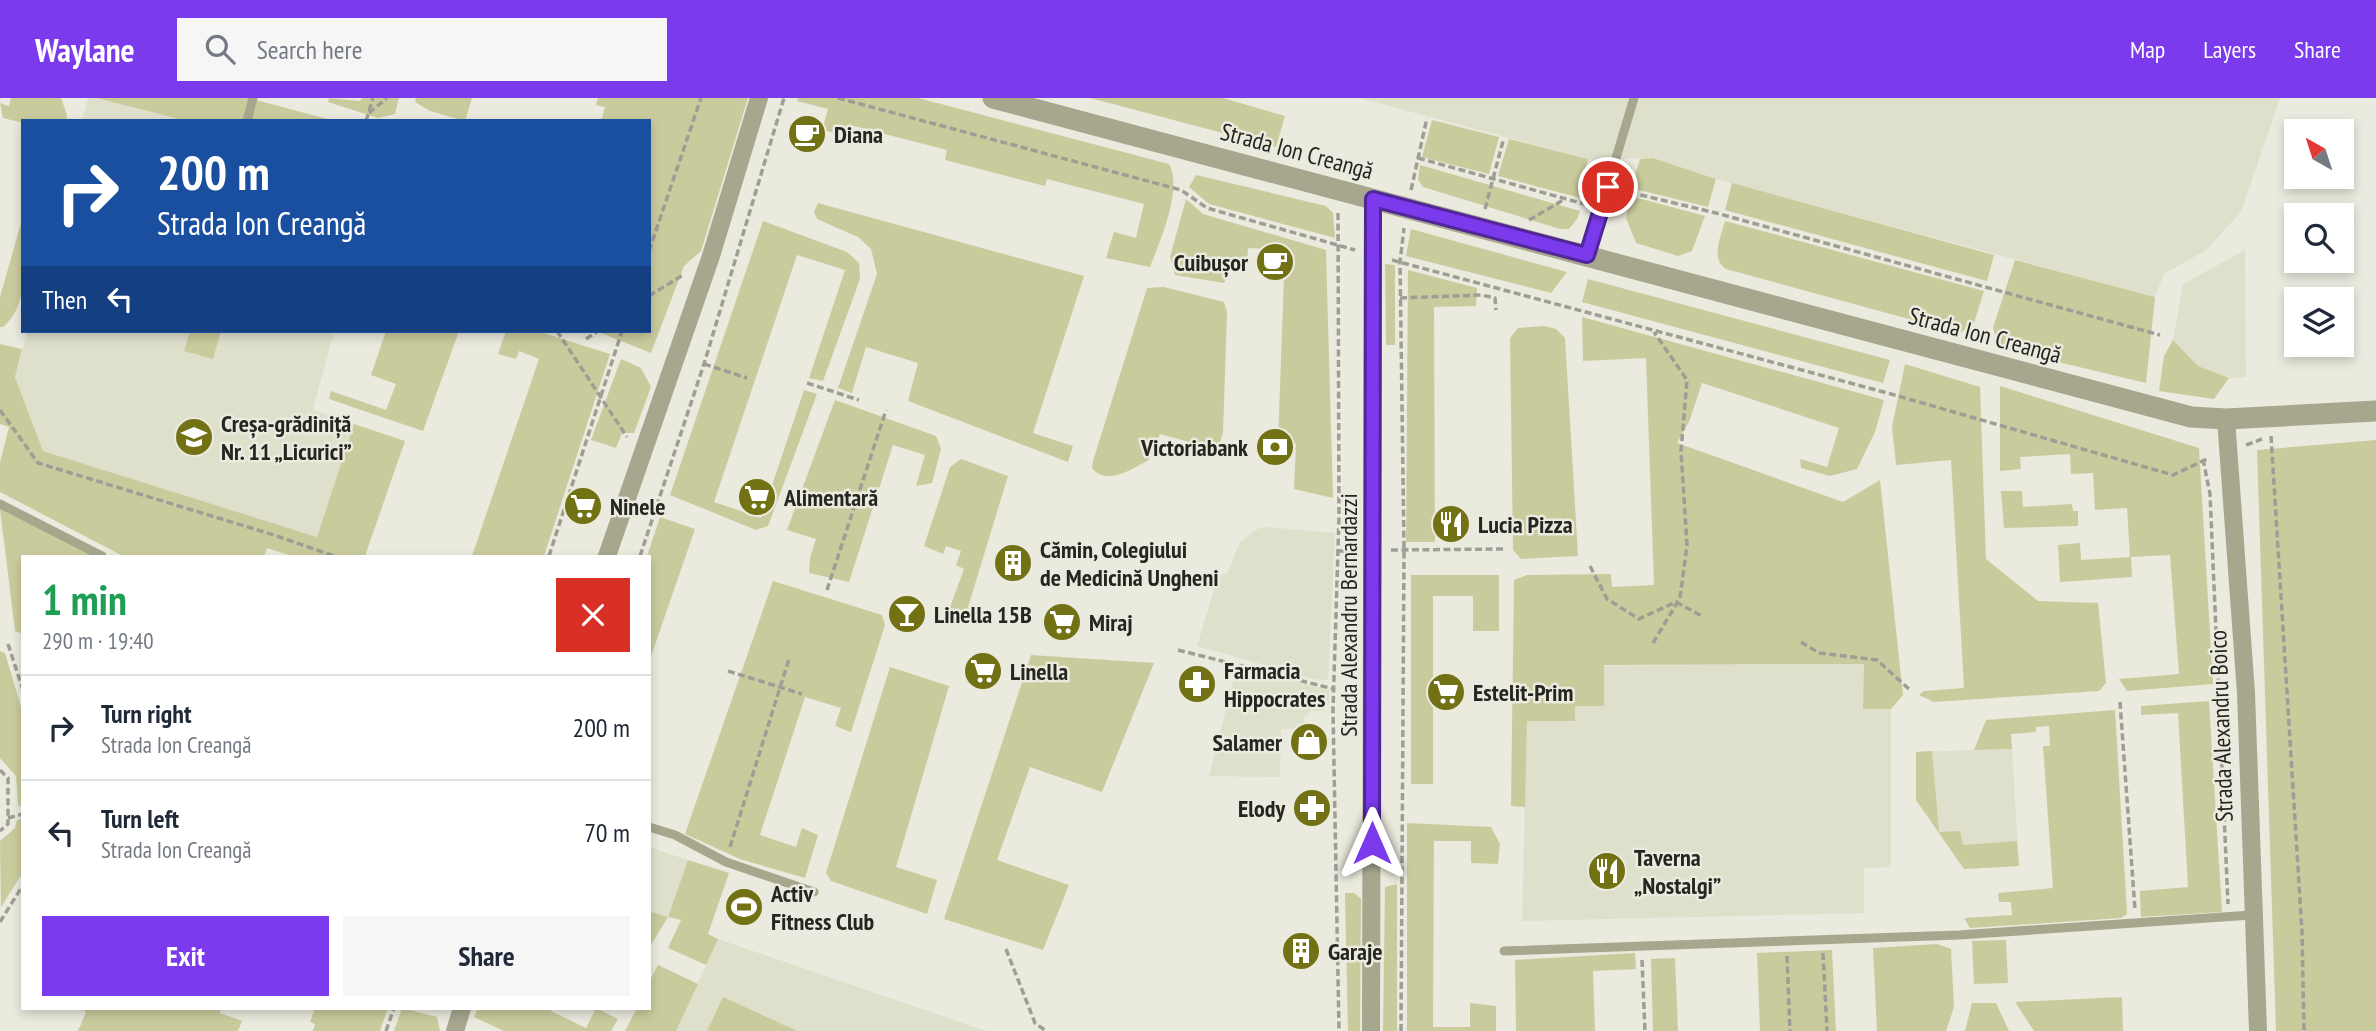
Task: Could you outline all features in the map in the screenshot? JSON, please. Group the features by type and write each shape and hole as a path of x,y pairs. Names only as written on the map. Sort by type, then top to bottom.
{"street":[{"path":"607,555 712,256 759,98"},
{"name":"Strada Ion Creangă","path":"993,98 1407,206 2191,417 2227,419 2376,411"},
{"name":"Strada Alexandru Bernardazzi","path":"1371,1031 1373,199"},
{"name":"Strada Alexandru Boico","path":"2227,419 2246,693 2252,915 2259,1031"},
{"path":"455,1031 461,1010"}],"lane":[{"path":"248,119 253,98"},
{"path":"1587,255 1633,98"},
{"path":"0,504 100,555"},
{"path":"651,828 674,835 726,862 814,892"},
{"path":"1504,951 1959,935 2252,915"}],"path":[{"path":"367,119 373,98"},
{"path":"369,113 387,98"},
{"path":"651,245 701,98"},
{"path":"640,555 704,364 783,98"},
{"path":"838,98 1181,190 1207,208 1373,256 1891,394 2173,475"},
{"path":"1401,1031 1404,549 1400,262 1407,206 1427,118"},
{"path":"1485,209 1503,141"},
{"path":"1418,158 1602,208"},
{"path":"1608,187 1716,213 2160,335"},
{"path":"1339,190 1338,551 1334,689 1339,1031"},
{"path":"1527,221 1565,198"},
{"path":"651,295 712,256"},
{"path":"1400,298 1481,295 1494,299 1496,310"},
{"path":"1653,643 1680,598 1687,545 1681,451 1687,380 1654,332"},
{"path":"558,333 630,441 673,456"},
{"path":"586,339 595,333"},
{"path":"549,555 621,333"},
{"path":"704,364 747,378"},
{"path":"807,383 859,400"},
{"path":"0,410 38,463 331,555"},
{"path":"827,590 886,410"},
{"path":"2271,416 2302,932 2304,1031"},
{"path":"2203,459 2210,494 2228,917"},
{"path":"1338,551 1504,549"},
{"path":"1590,566 1607,599 1639,619 1676,603 1702,616"},
{"path":"1801,642 1819,653 1877,660 1910,690"},
{"path":"8,645 21,684"},
{"path":"1178,650 1334,689"},
{"path":"726,862 789,659"},
{"path":"728,671 802,694"},
{"path":"2120,702 2136,923"},
{"path":"0,770 8,778 8,824 0,831"},
{"path":"8,818 21,815"},
{"path":"0,922 21,888"},
{"path":"1822,940 1827,1031"},
{"path":"1786,942 1790,1031"},
{"path":"1642,947 1645,1031"},
{"path":"1006,949 1035,1023 1046,1031"},
{"path":"386,1031 393,1010"}],"shaded area":[{"path":"88,98 96,98 179,119 83,119"},
{"path":"1359,98 2280,98 2241,212 2206,250 2164,274 2155,297 1716,179 1653,158 1588,159"},
{"path":"2245,250 2246,377 2229,378 2198,366 2173,340 2183,284"},
{"name":"Creșa-grădiniță Nr. 11 „Licurici”","path":"26,333 333,333 313,410 354,424 317,537 43,451 15,377"},
{"path":"1267,527 1335,533 1328,680 1314,679 1197,646 1217,580 1220,581 1222,574 1227,574 1240,542 1257,529"},
{"path":"1865,664 1863,709 1891,709 1891,867 1864,868 1864,913 1522,921 1527,721 1574,666"},
{"path":"1231,665 1329,690 1329,705 1325,705 1325,711 1311,711 1304,717 1305,728 1281,729 1280,777 1209,776 1235,674 1229,672"},
{"path":"2012,749 2019,866 1964,869 1916,800 1916,752"},
{"path":"651,848 688,860 668,917 651,912"},
{"path":"718,939 986,1031 676,1031"}],"green space":[{"path":"11,98 61,98 66,119 21,119 21,122 3,118 0,103 9,106"},
{"path":"96,98 248,98 327,119 179,119"},
{"path":"329,98 360,101 362,98 399,98 395,114 378,118 328,102"},
{"path":"416,98 472,98 466,119 430,111 415,102"},
{"path":"598,98 748,98 701,251 684,266 651,353 601,333 651,333 651,119 602,119 605,107 596,105"},
{"path":"798,98 918,98 1169,164 1173,175 1172,201 1150,267 1106,258 1114,232 1136,238 1144,204 1047,179 1045,186 945,160 947,150 850,125 847,136 822,130 828,109 797,101"},
{"path":"1090,98 1223,98 1285,116 1276,147"},
{"path":"1432,120 1499,137 1489,174 1422,157"},
{"path":"1509,139 1588,159 1580,198 1498,176"},
{"path":"1653,158 1716,179 1708,207 1631,188 1640,159"},
{"path":"1420,165 1580,211 1569,229 1560,229 1423,187 1418,180"},
{"path":"1196,175 1326,206 1333,213 1335,238 1209,204 1189,187"},
{"path":"1732,183 1994,255 1987,281 1725,210"},
{"path":"1630,196 1705,216 1692,251 1678,256 1636,243 1626,218"},
{"path":"1186,199 1203,214 1326,250 1333,498 1294,489 1296,444 1278,442 1285,250 1248,248 1247,265 1231,265 1224,283 1175,275 1170,257"},
{"path":"818,203 1084,276 1033,433 1073,446 1068,462 908,401 918,363 866,347 852,393 838,388 877,274 871,249 858,237 817,219 814,212"},
{"path":"763,221 847,252 859,263 860,279 823,381 809,378 845,270 797,255 714,502 761,518 804,390 817,394 768,526 756,530 670,495"},
{"path":"1725,221 1984,291 1974,323 1960,333 1726,269 1721,265 1718,253"},
{"path":"21,223 21,294 12,317 3,327 0,327 0,297"},
{"path":"1411,229 1567,272 1551,293 1406,256"},
{"path":"2015,260 2155,297 2146,383 1999,348 1993,328"},
{"path":"1385,264 1395,265 1395,345 1386,345"},
{"path":"1408,270 1477,288 1476,306 1434,307 1435,542 1406,542"},
{"path":"1588,279 1890,360 1883,383 1582,302"},
{"path":"1164,287 1224,302 1227,312 1223,433 1220,442 1207,447 1160,434 1149,460 1120,474 1105,476 1092,468 1093,461 1147,288"},
{"path":"1582,317 1884,400 1875,432 1857,469 1830,476 1801,468 1800,459 1827,467 1839,428 1702,383 1689,422 1677,443 1843,502 1880,480 1903,695 1891,709 1863,709 1864,664 1604,665 1604,706 1575,706 1575,721 1527,721 1525,807 1511,806 1514,580 1527,575 1611,574 1612,587 1654,585 1646,358 1583,361"},
{"path":"1544,326 1556,329 1565,338 1578,556 1521,559 1513,550 1510,338 1518,328"},
{"path":"189,333 220,333 213,359 184,351"},
{"path":"385,333 458,333 423,431 329,399 331,391 386,410 396,384 371,375"},
{"path":"505,333 543,333 610,354 544,555 472,555 539,359 519,351 516,359 498,354"},
{"path":"2173,340 2198,366 2229,378 2214,399 2159,391 2164,356"},
{"path":"0,344 22,349 15,377 43,451 317,537 354,424 405,441 365,555 289,555 267,548 264,555 121,555 0,492 0,462 9,427 0,424"},
{"path":"621,359 641,368 651,387 634,433 622,433 616,448 591,440"},
{"path":"1905,364 1980,387 1986,559 2038,601 2098,603 2106,683 2099,691 1934,702 1919,695 1924,691 1964,688 1951,460 1896,465 1892,427"},
{"path":"2000,386 2199,448 2213,684 2127,691 2119,679 2179,674 2170,555 2131,557 2132,577 2060,582 2058,545 2080,543 2081,560 2130,557 2127,508 2095,510 2093,473 2071,474 2070,454 2020,457 2021,469 2000,471"},
{"path":"835,400 936,436 941,449 932,483 916,486 925,455 893,445 849,582 809,573 816,539 787,530"},
{"path":"2376,440 2376,1031 2276,1031 2257,450"},
{"path":"961,459 1008,476 965,617 948,613 964,569 956,565 961,551 946,546 943,554 924,546 950,467"},
{"path":"2001,491 2022,491 2023,507 2072,504 2073,511 2078,511 2078,526 2004,528"},
{"path":"0,509 92,555 21,555 21,633 15,631"},
{"path":"660,517 695,529 651,656 651,555 647,555"},
{"path":"1411,575 1499,575 1499,631 1473,631 1473,596 1433,596 1433,784 1411,784"},
{"path":"773,581 882,615 885,625 851,732 835,726 841,708 805,697 760,835 796,847 802,828 818,835 805,878 740,859 685,834"},
{"path":"0,651 5,653 21,707 21,806 18,806 16,776 0,758"},
{"path":"1031,655 1154,663 1102,792 1030,767 997,860 1069,885 1043,950 944,919"},
{"path":"890,667 949,686 896,867 937,880 927,914 831,881 826,873"},
{"path":"2209,701 2222,912 2141,917 2140,891 2188,887 2178,713 2141,715 2141,706"},
{"path":"2115,710 2127,914 2121,918 1970,928 1964,918 2012,915 2011,902 1999,902 1998,893 2053,888 2043,746 2050,746 2049,726 2036,727 2036,732 2011,734 2012,749 1974,750 1986,720"},
{"path":"1932,751 1939,832 1960,831 1963,845 2017,841 2019,866 1964,869 1916,800 1916,752"},
{"path":"21,819 21,875 1,907 0,841 15,828 17,820"},
{"path":"1407,823 1491,827 1500,844 1498,864 1471,863 1471,841 1434,841 1433,1027 1470,1027 1470,1003 1496,1006 1496,1031 1407,1031"},
{"path":"688,860 729,873 708,934 718,939 706,965 668,948 681,920 668,917"},
{"path":"1397,884 1397,1031 1383,1031 1385,887"},
{"path":"1345,893 1354,893 1361,899 1360,1031 1348,1031"},
{"path":"651,912 668,917 651,945"},
{"path":"2006,940 2008,983 1974,984 1972,941"},
{"path":"1937,944 1951,949 1954,1007 1946,1031 1877,1031 1873,948"},
{"path":"1832,950 1836,1031 1760,1031 1757,953"},
{"path":"1635,953 1636,969 1593,971 1595,1031 1516,1031 1515,960"},
{"path":"1675,958 1678,1031 1653,1031 1651,959"},
{"path":"658,965 698,984 676,1031 625,1031 636,1010 651,1010 651,978"},
{"path":"723,997 797,1031 707,1031"},
{"path":"2122,997 2123,1031 2034,1031 2015,1002"},
{"path":"1972,1003 1996,1003 2009,1031 1965,1031"},
{"path":"84,1010 221,1010 220,1013 242,1021 238,1031 78,1031 86,1012"},
{"path":"314,1010 387,1010 380,1031 313,1031 315,1024 310,1022"},
{"path":"401,1010 410,1010 437,1017 440,1031 394,1031"},
{"path":"477,1010 551,1010 586,1028 595,1010 618,1019 611,1031 504,1031 474,1017"}],"place":[{"name":"Diana","path":"807,134"},
{"name":"Cuibușor","path":"1275,262"},
{"name":"Creșa-grădiniță Nr. 11 „Licurici”","path":"194,437"},
{"name":"Victoriabank","path":"1275,447"},
{"name":"Alimentară","path":"757,497"},
{"name":"Ninele","path":"583,506"},
{"name":"Lucia Pizza","path":"1451,524"},
{"name":"Cămin, Colegiului de Medicină Ungheni","path":"1013,563"},
{"name":"Linella 15B","path":"907,614"},
{"name":"Miraj","path":"1062,622"},
{"name":"Linella","path":"983,671"},
{"name":"Farmacia Hippocrates","path":"1197,684"},
{"name":"Estelit-Prim","path":"1446,692"},
{"name":"Salamer","path":"1309,742"},
{"name":"Elody","path":"1312,808"},
{"name":"Taverna „Nostalgi”","path":"1607,871"},
{"name":"Activ Fitness Club","path":"744,907"},
{"name":"Garaje","path":"1301,951"}],"route":[{"path":"1372,843 1373,199 1587,255 1608,187"}]}
